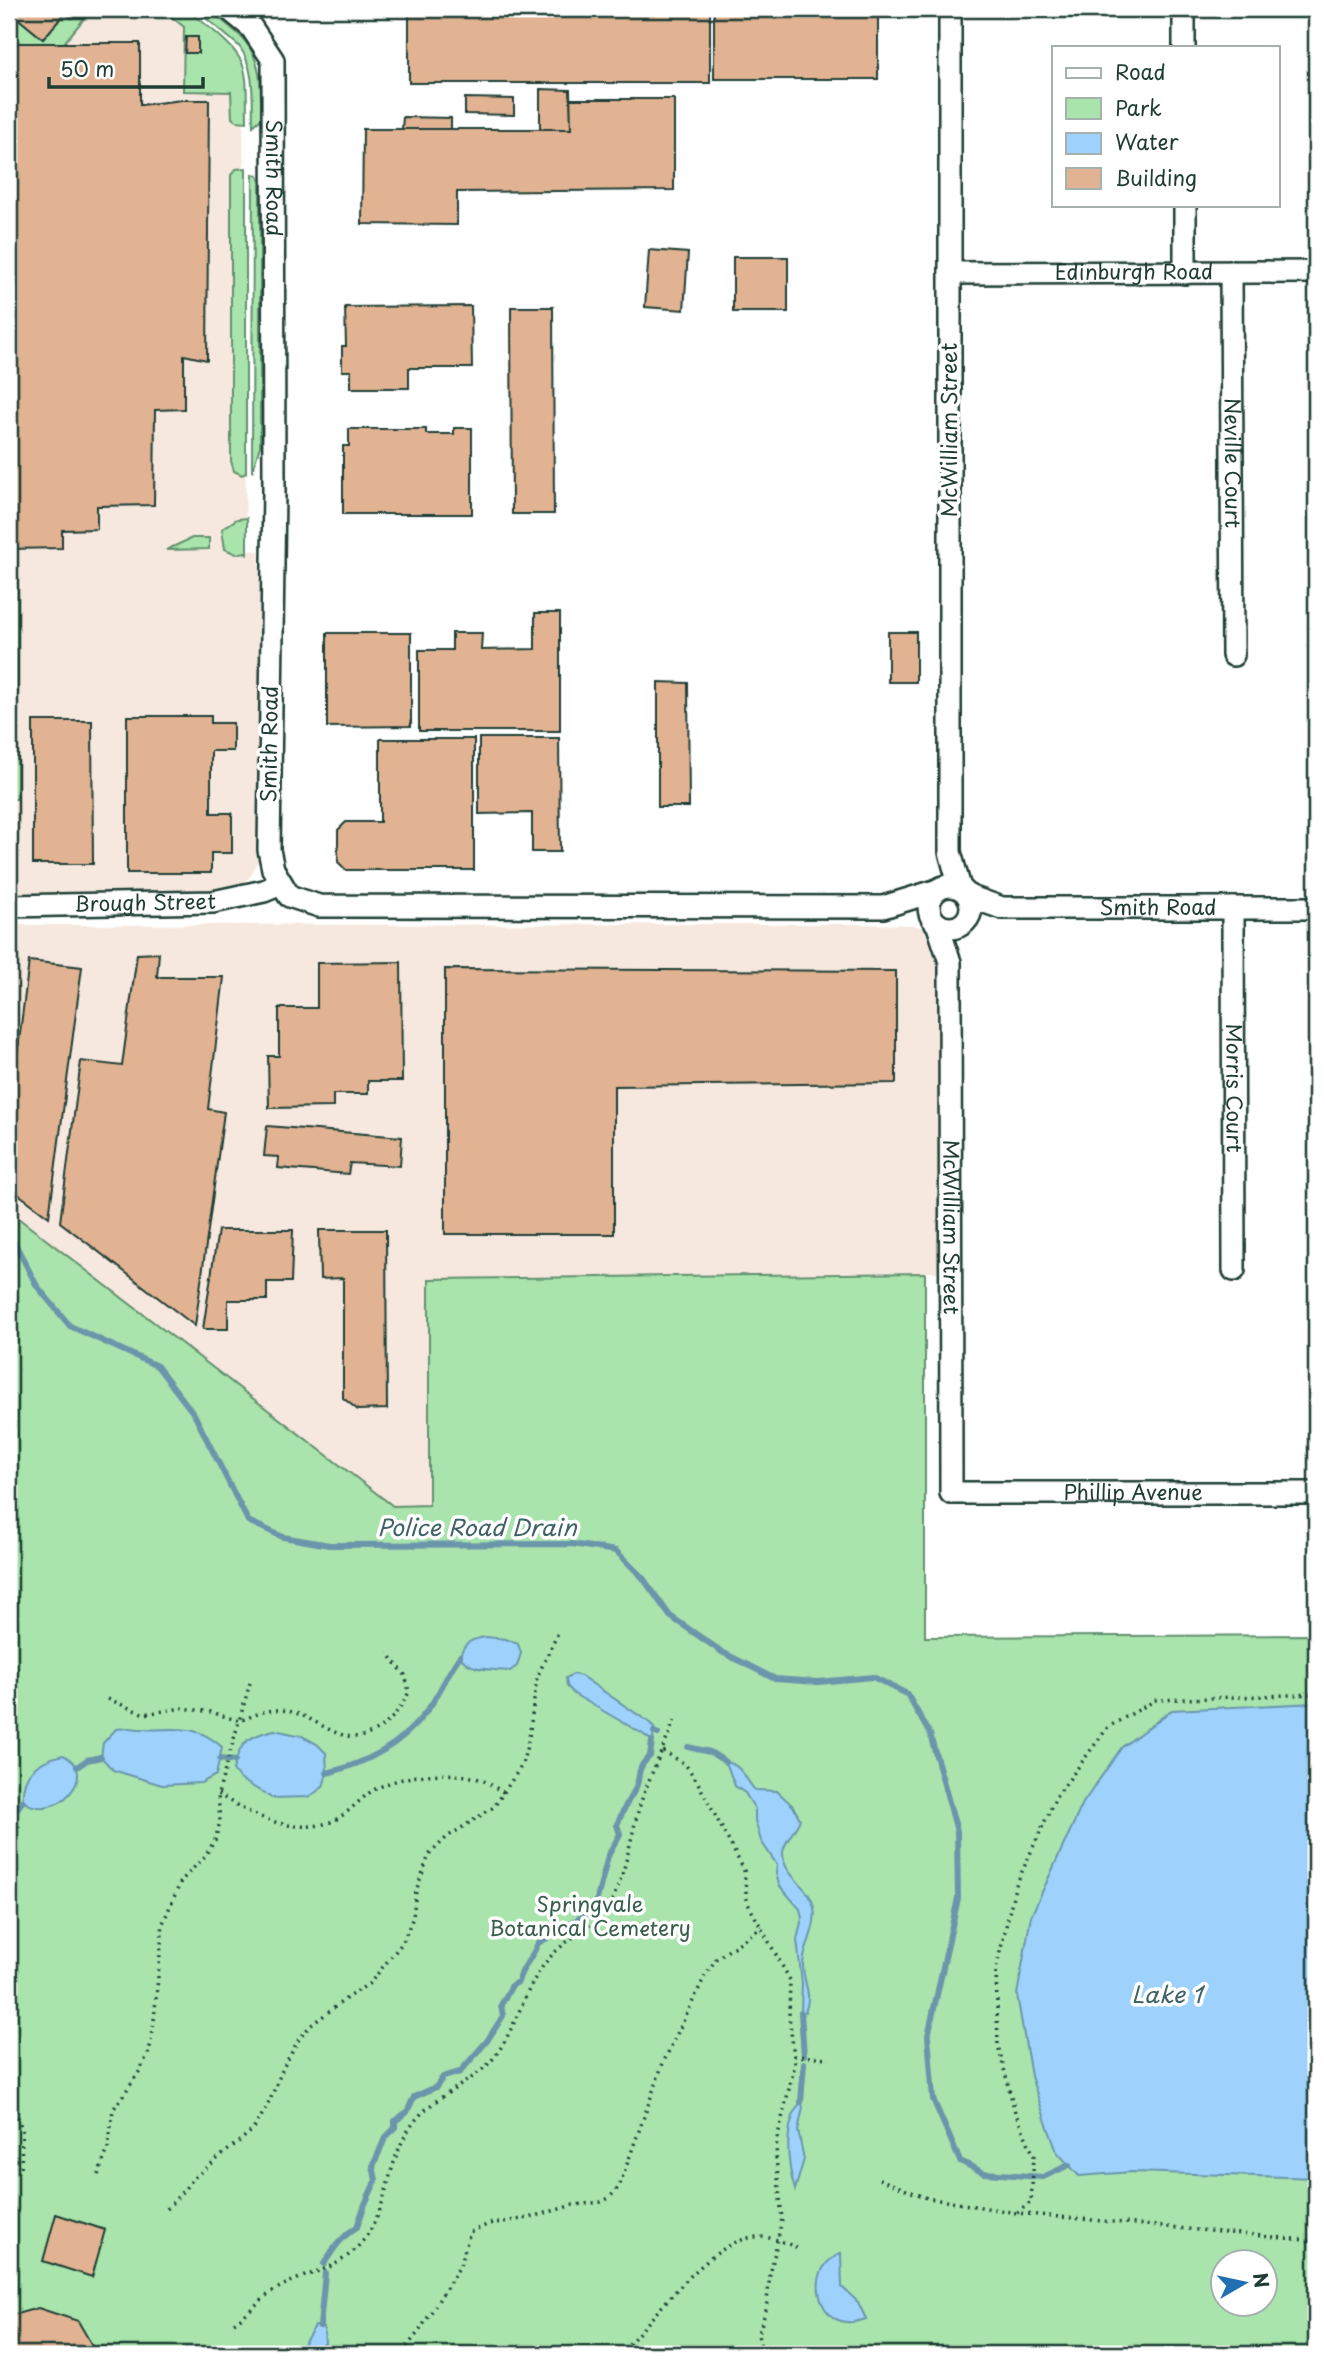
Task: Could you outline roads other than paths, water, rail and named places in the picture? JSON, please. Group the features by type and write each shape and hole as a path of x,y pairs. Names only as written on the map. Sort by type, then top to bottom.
{"street":[{"name":"Smith Road","path":"229,9 251,27 273,60 274,479 268,850 273,869 281,884"},
{"name":"McWilliam Street","path":"950,9 950,852 964,892"},
{"path":"1184,9 1184,46"},
{"path":"1185,206 1185,273"},
{"name":"Neville Court","path":"1231,272 1233,654"},
{"name":"Edinburgh Road","path":"950,274 1316,272"},
{"name":"McWilliam Street","path":"936,891 950,852"},
{"name":"Brough Street","path":"9,906 213,902 264,891 281,884"},
{"path":"281,884 289,896 319,906 883,907 948,886 964,892 971,908 964,923 949,929 883,907"},
{"path":"936,891 929,900 928,907 929,914 938,925"},
{"name":"Smith Road","path":"964,892 1002,908"},
{"name":"Smith Road","path":"964,923 1002,908 1316,908"},
{"name":"Morris Court","path":"1233,908 1234,1270"},
{"name":"McWilliam Street","path":"950,962 964,923"},
{"name":"McWilliam Street","path":"938,925 950,962 951,1493"},
{"name":"Phillip Avenue","path":"951,1493 1316,1493"}],"water":[{"path":"486,1637 506,1639 518,1644 521,1653 517,1666 510,1671 490,1670 469,1665 464,1661 460,1656 466,1644"},
{"path":"573,1674 581,1676 650,1723 655,1730 652,1741 574,1694 567,1686 566,1678"},
{"name":"Lake 1","path":"1316,1703 1316,2178 1132,2172 1079,2176 1057,2152 1046,2122 1031,2076 1017,1995 1031,1916 1083,1803 1122,1747 1172,1710"},
{"path":"116,1729 189,1730 210,1738 222,1747 216,1775 201,1783 162,1785 113,1770 101,1757 103,1743"},
{"path":"274,1730 302,1736 317,1744 326,1753 327,1773 323,1787 309,1797 272,1798 240,1779 233,1770 238,1753 246,1742 257,1735"},
{"path":"63,1755 74,1763 78,1773 70,1793 49,1806 36,1807 23,1801 25,1783 32,1770"},
{"path":"726,1762 736,1766 755,1790 777,1791 793,1806 800,1819 783,1852 787,1868 807,1893 814,1907 814,1922 803,1965 808,1994 805,2012 801,2013 802,1983 797,1940 802,1918 800,1909 779,1885 777,1865 761,1841 755,1809 745,1793 735,1786"},
{"path":"801,2102 803,2107 798,2131 804,2159 795,2190 788,2144 791,2122"},
{"path":"841,2253 842,2287 858,2302 866,2319 852,2322 838,2320 831,2316 822,2302 819,2286 822,2270 830,2260"},
{"path":"315,2326 324,2328 325,2343 308,2354 297,2354"}],"waterway":[{"name":"Police Road Drain","path":"9,1232 37,1286 70,1326 157,1366 194,1414 248,1521 283,1537 329,1545 572,1544 616,1551 643,1578 670,1616 722,1652 775,1679 818,1682 873,1677 907,1694 930,1734 957,1831 958,1898 928,2036 933,2099 960,2161 984,2173 1043,2177 1069,2165"},
{"path":"327,1773 370,1758 406,1734 431,1705 460,1656"},
{"path":"654,1732 658,1734"},
{"path":"324,2264 338,2243 357,2227 376,2180 373,2166 385,2138 395,2128 395,2121 407,2112 414,2097 436,2087 443,2077 460,2072 487,2041 503,2016 501,2005 512,1985 518,1982 538,1943 594,1911 608,1856 620,1834 617,1825 636,1788 642,1766 650,1756 652,1741"},
{"path":"688,1747 710,1752 726,1762"},
{"path":"77,1767 87,1760 101,1757"},
{"path":"220,1759 235,1761"},
{"path":"9,1819 23,1801"},
{"path":"801,2013 804,2055"},
{"path":"801,2102 804,2063"},
{"path":"320,2326 325,2273"}],"park label":[{"name":"Springvale Botanical Cemetery","path":"590,1917"}]}
